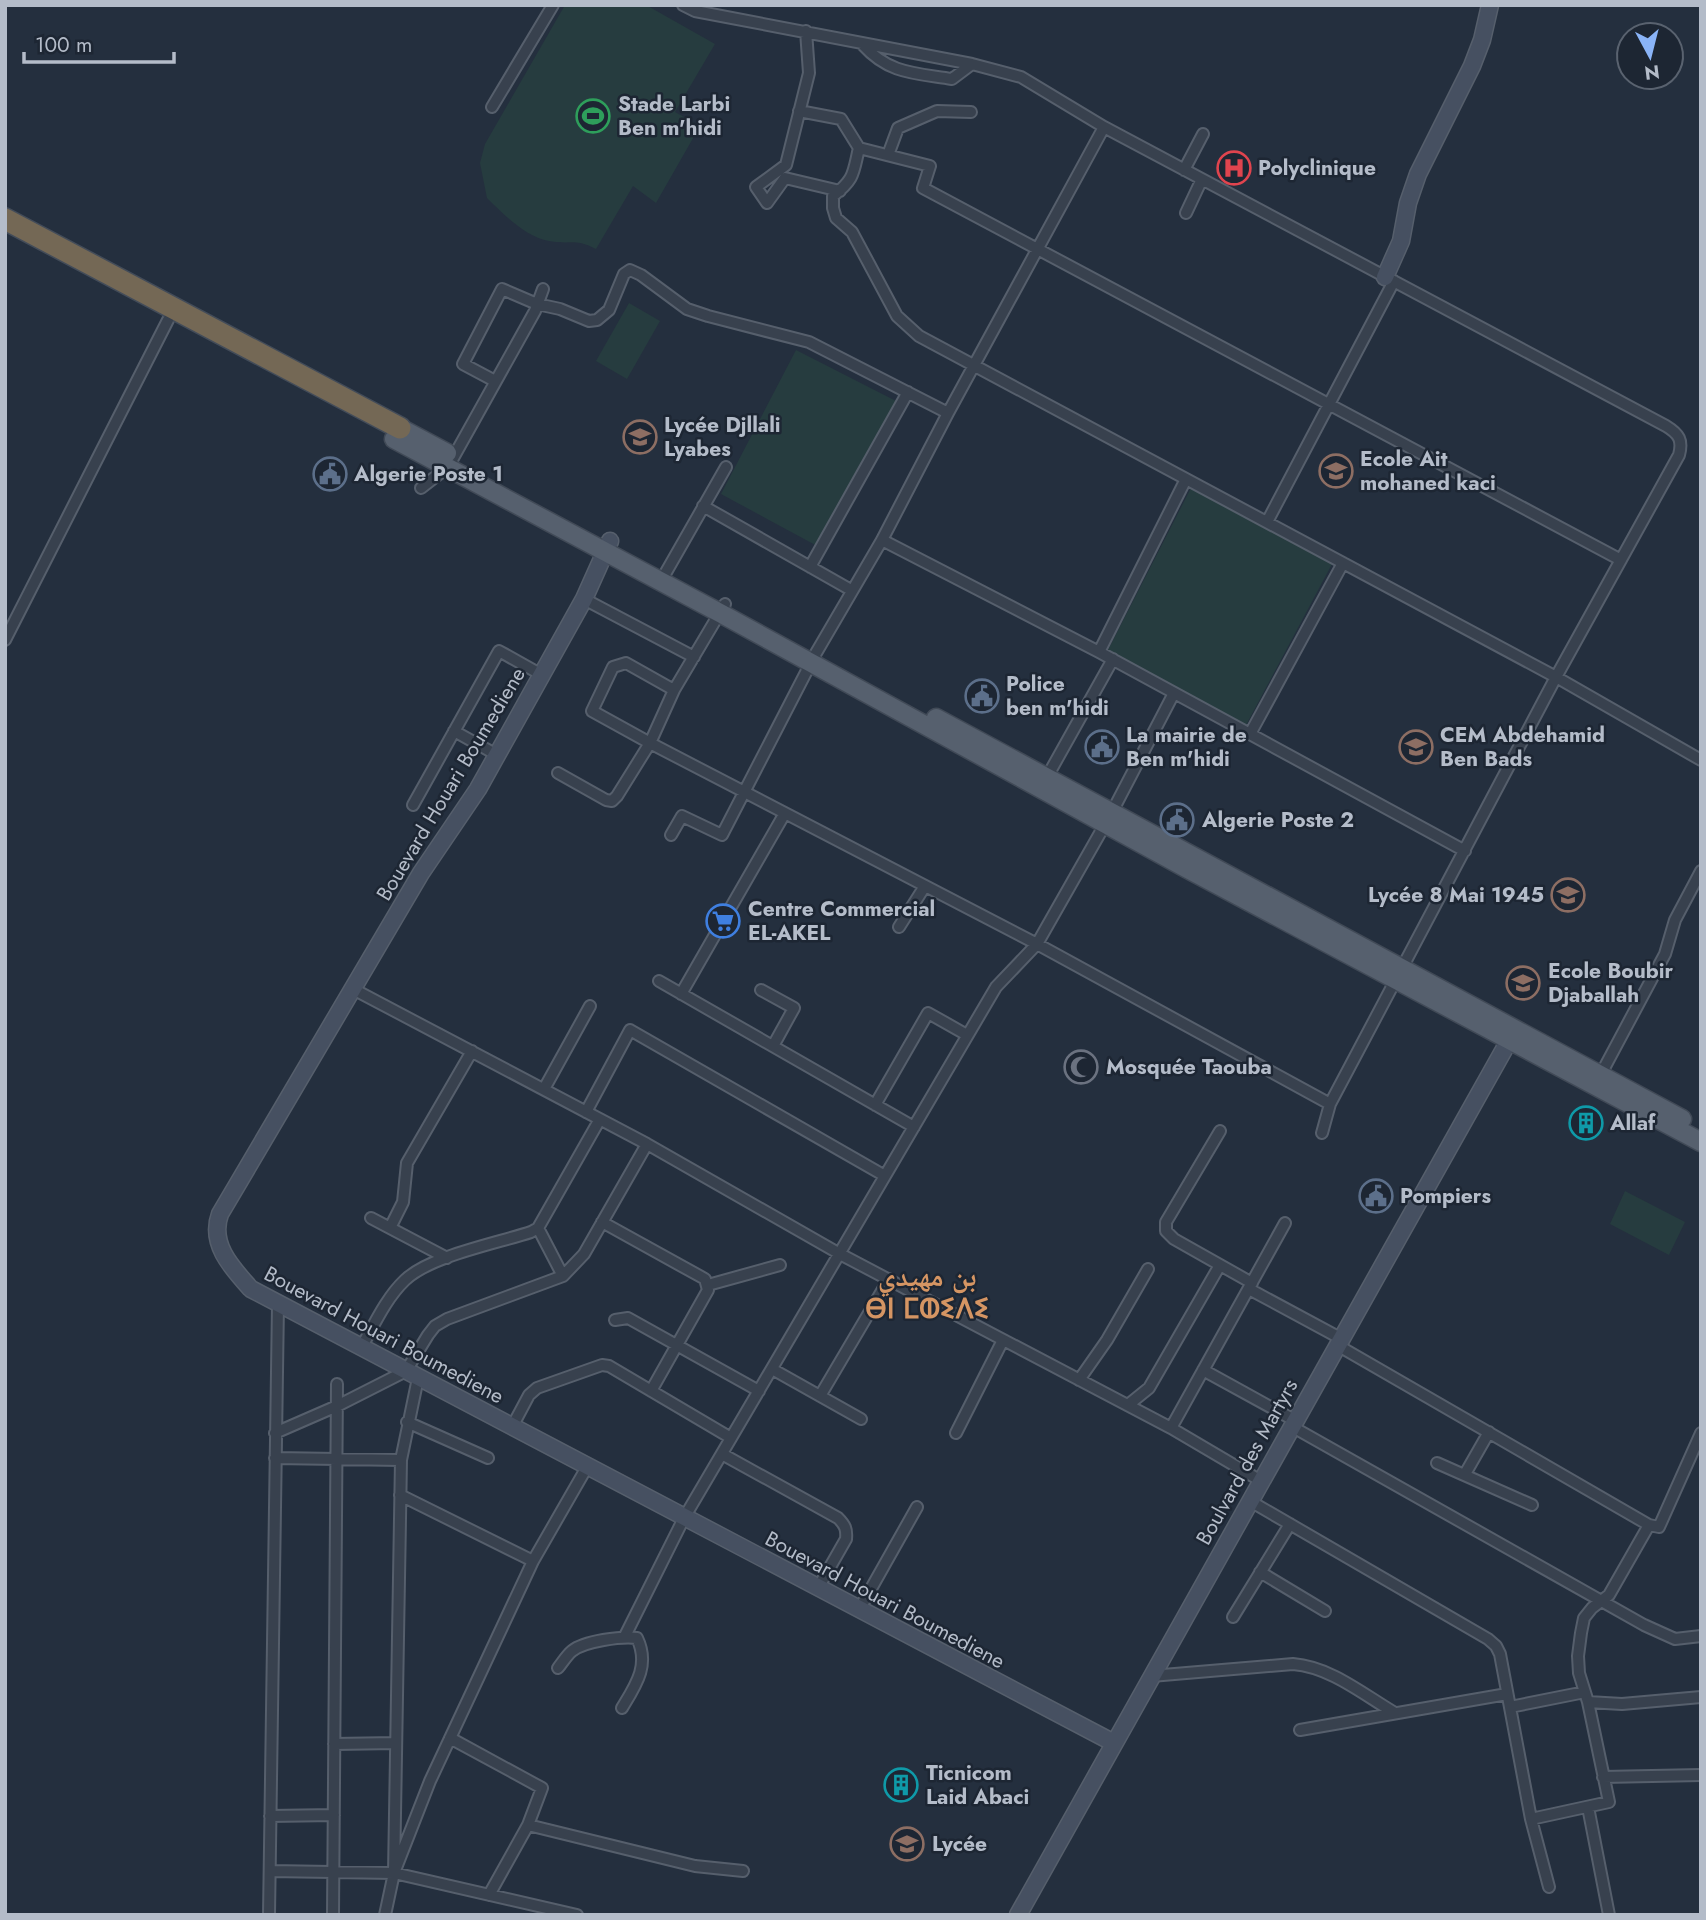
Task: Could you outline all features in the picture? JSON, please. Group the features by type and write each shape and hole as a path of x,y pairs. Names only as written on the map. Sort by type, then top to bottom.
{"highway":[{"path":"5,219 397,434"},
{"path":"5,233 168,320 397,434"}],"main road":[{"path":"397,434 1512,1035 1701,1142"},
{"path":"814,658 1047,777 1108,818"},
{"path":"1512,1035 1601,1074 1701,1129"}],"street":[{"path":"492,107 553,5"},
{"path":"683,5 695,11 972,64 1021,77 1104,127 1676,432 1682,445 1679,455 1556,677 1330,1104 1322,1133"},
{"path":"1267,522 1329,405 1390,279 1408,203 1418,174 1472,66 1482,40 1490,5"},
{"path":"806,31 809,73 786,164 756,187 767,203 785,178 840,191"},
{"path":"863,45 875,58 893,69 906,72 952,79 972,64"},
{"path":"799,111 841,119 859,148 849,184 833,196 836,218 852,232 897,316 919,336 1556,677 1701,760"},
{"path":"888,155 898,128 937,111 971,112"},
{"path":"671,835 682,816 722,835 814,658 882,540 947,414 1104,127"},
{"path":"1184,170 1203,134"},
{"path":"859,148 930,166 923,188 1621,560"},
{"path":"1186,213 1202,179"},
{"path":"495,381 463,364 502,289 589,321 597,320 609,310 624,274 630,270 687,309 809,342 947,414"},
{"path":"421,488 450,462 543,289"},
{"path":"5,640 168,320"},
{"path":"810,567 908,392"},
{"path":"664,577 726,467"},
{"path":"1099,652 1186,479"},
{"path":"704,506 851,590"},
{"path":"882,540 1113,659 1465,851"},
{"name":"Bouevard Houari Boumediene","path":"607,547 584,599 478,789 421,873 227,1202 215,1228 217,1239 230,1267 251,1289 1114,1743"},
{"path":"1250,734 1343,563"},
{"path":"584,599 694,657"},
{"path":"558,773 606,800 612,801 618,796 650,743 674,690 722,608"},
{"path":"412,805 499,651 542,675"},
{"path":"1047,777 1113,659"},
{"path":"674,690 626,663 618,664 613,667 592,711 1038,944 1330,1104"},
{"path":"625,1636 684,1518 996,986 1038,944 1174,693"},
{"path":"454,731 496,755"},
{"path":"681,994 785,813"},
{"path":"1601,1074 1665,954 1675,920 1701,871"},
{"path":"899,928 925,886"},
{"path":"659,981 914,1127"},
{"path":"353,989 647,1143 840,1254 1171,1428 1261,1481"},
{"path":"761,990 794,1008 773,1046"},
{"path":"544,1089 590,1006"},
{"path":"875,1105 928,1013 967,1035"},
{"path":"586,1112 630,1030 886,1176"},
{"name":"Boulvard des Martyrs","path":"1018,1915 1512,1035"},
{"path":"390,1228 403,1202 407,1163 472,1051"},
{"path":"362,1348 385,1307 413,1273 447,1258 531,1233 538,1228 600,1119"},
{"path":"1220,1131 1166,1222 1167,1231 1174,1239 1489,1433 1649,1525 1659,1527 1701,1433"},
{"path":"394,1873 401,1460 412,1375 428,1335 435,1326 447,1319 553,1282 563,1276 584,1254 647,1143"},
{"path":"371,1219 447,1258"},
{"path":"602,1222 705,1279 708,1285 708,1290 651,1391"},
{"path":"1171,1428 1284,1223"},
{"path":"538,1228 563,1276"},
{"path":"708,1285 780,1265"},
{"path":"1128,1405 1149,1388 1220,1265"},
{"path":"1079,1380 1107,1340 1148,1269"},
{"path":"820,1396 889,1279"},
{"path":"269,1915 278,1304"},
{"path":"615,1320 628,1318 759,1391"},
{"path":"956,1433 1003,1340"},
{"path":"512,1427 529,1395 537,1388 595,1365 609,1366 731,1438"},
{"path":"772,1369 861,1419"},
{"path":"1203,1370 1664,1635 1675,1639 1701,1636"},
{"path":"275,1433 412,1375"},
{"path":"333,1915 337,1384"},
{"path":"408,1422 488,1458"},
{"path":"1465,1474 1489,1433"},
{"path":"722,1454 845,1524 846,1539 818,1588"},
{"path":"275,1458 401,1460"},
{"path":"1437,1463 1532,1505"},
{"path":"385,1915 394,1873 430,1781 533,1561 587,1467"},
{"path":"400,1495 533,1561"},
{"path":"1250,1501 1496,1646 1500,1654 1531,1819 1549,1887"},
{"path":"859,1610 917,1507"},
{"path":"1233,1616 1290,1524"},
{"path":"1531,1819 1609,1802 1578,1657 1581,1633 1584,1618 1591,1608 1609,1595 1649,1525"},
{"path":"1260,1572 1325,1611"},
{"path":"558,1668 572,1650 625,1636 637,1638 643,1661 640,1677 622,1708"},
{"path":"1152,1676 1307,1665 1324,1670 1395,1713"},
{"path":"1300,1730 1507,1694"},
{"path":"1510,1707 1586,1697 1622,1704 1701,1697"},
{"path":"450,1738 542,1788 528,1825 489,1895"},
{"path":"334,1744 396,1743"},
{"path":"1603,1777 1701,1775"},
{"path":"1588,1807 1609,1915"},
{"path":"270,1816 334,1815"},
{"path":"528,1825 695,1866 743,1871"},
{"path":"270,1871 394,1873 577,1915"}],"green space":[{"path":"565,5 646,5 715,44 675,112 700,126 656,203 633,186 596,249 578,243 540,239 515,224 487,198 480,163 485,144"},
{"path":"629,303 660,321 627,379 596,361"},
{"path":"796,350 896,401 819,547 721,494"},
{"path":"1191,488 1332,564 1245,727 1107,652"},
{"path":"1625,1191 1685,1222 1669,1255 1610,1224"}],"place":[{"name":"Stade Larbi Ben m'hidi","path":"593,116"},
{"name":"Polyclinique","path":"1234,168"},
{"name":"Lycée Djllali Lyabes","path":"640,437"},
{"name":"Ecole Ait mohaned kaci","path":"1336,471"},
{"name":"Algerie Poste 1","path":"330,474"},
{"name":"Police ben m'hidi","path":"982,696"},
{"name":"La mairie de Ben m'hidi","path":"1102,747"},
{"name":"CEM Abdehamid Ben Bads","path":"1416,747"},
{"name":"Algerie Poste 2","path":"1177,820"},
{"name":"Lycée 8 Mai 1945","path":"1568,895"},
{"name":"Centre Commercial EL-AKEL","path":"723,921"},
{"name":"Ecole Boubir Djaballah","path":"1523,983"},
{"name":"Mosquée Taouba","path":"1081,1067"},
{"name":"Allaf","path":"1586,1123"},
{"name":"Pompiers","path":"1376,1196"},
{"name":"Ticnicom Laid Abaci","path":"901,1785"},
{"name":"Lycée","path":"907,1844"}],"district":[{"name":"بن مهيدي ⴱⵏ ⵎⵀⵉⴷⵉ","path":"927,1292"}]}
